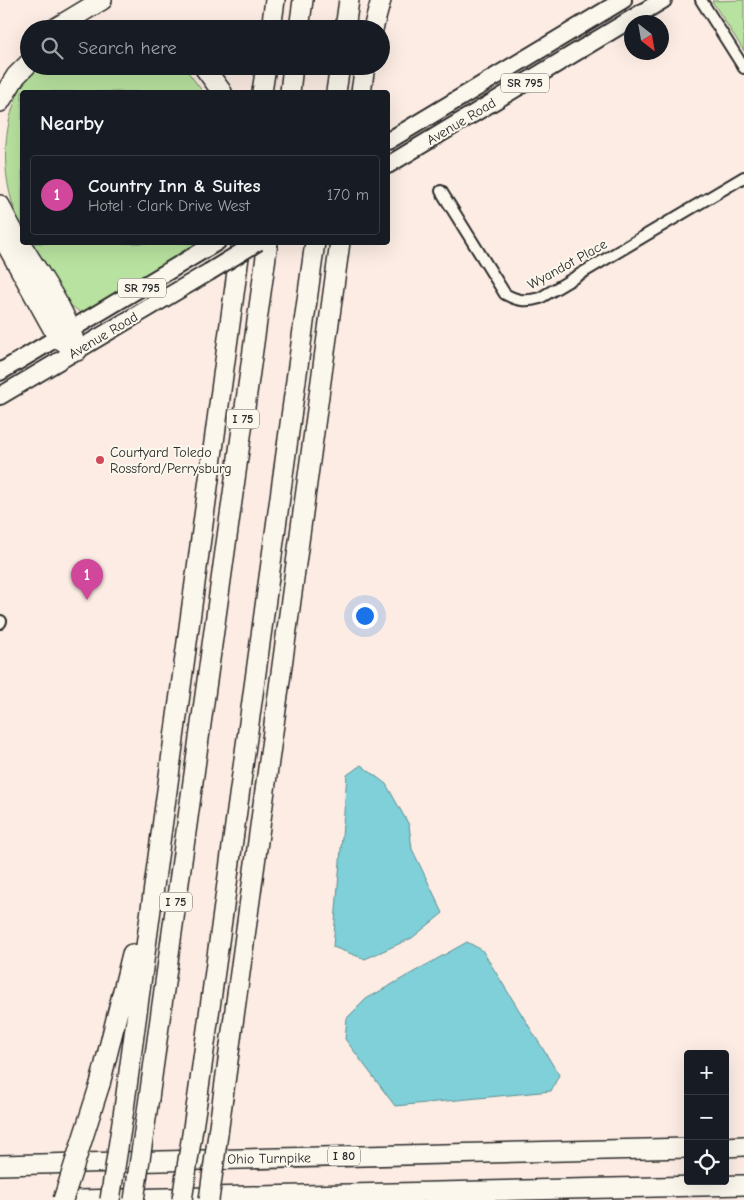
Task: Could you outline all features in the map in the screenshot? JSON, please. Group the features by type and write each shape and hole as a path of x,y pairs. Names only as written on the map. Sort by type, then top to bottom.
{"highway":[{"path":"69,20 102,0"},
{"path":"272,20 275,0"},
{"path":"300,20 303,0"},
{"path":"346,20 349,0"},
{"path":"372,20 373,0"},
{"path":"374,20 381,0"},
{"path":"0,79 20,57"},
{"path":"0,102 20,72"},
{"path":"210,75 221,90"},
{"path":"262,90 265,75"},
{"path":"290,90 292,75"},
{"path":"336,90 339,75"},
{"path":"361,90 364,75"},
{"path":"0,205 20,245"},
{"path":"0,234 76,351"},
{"path":"20,245 65,334"},
{"path":"231,306 235,245"},
{"path":"110,1200 124,1110 241,245"},
{"name":"I 75","path":"134,1200 268,245"},
{"path":"182,1200 315,245"},
{"path":"209,1200 340,245"},
{"path":"63,1200 100,1084 135,943 148,922"},
{"path":"729,1147 744,1146"},
{"name":"Ohio Turnpike","path":"0,1165 684,1148"},
{"path":"0,1159 92,1162"},
{"path":"79,1200 744,1184"}],"main road":[{"name":"Avenue Road","path":"390,140 623,0"},
{"name":"Avenue Road","path":"390,164 664,0"},
{"name":"Avenue Road","path":"0,372 213,245"},
{"name":"Avenue Road","path":"0,396 253,245"}],"street":[{"path":"702,0 744,68"},
{"name":"Wyandot Place","path":"441,191 505,294 514,299 529,301 540,298 744,177"}],"green space":[{"path":"744,0 744,51 712,1"},
{"path":"31,75 190,75 202,90 20,90 20,222 10,192 7,174 7,138 15,102 22,85"},
{"path":"32,245 198,245 84,315 63,300"}],"water":[{"path":"361,765 386,784 409,825 412,849 443,913 412,938 365,959 333,947 347,775"},
{"path":"467,942 482,950 559,1075 551,1091 395,1106 345,1039 347,1018 366,999"}],"place":[{"name":"Courtyard Toledo Rossford/Perrysburg","path":"100,460"},
{"name":"Country Inn & Suites","path":"87,600"}]}
